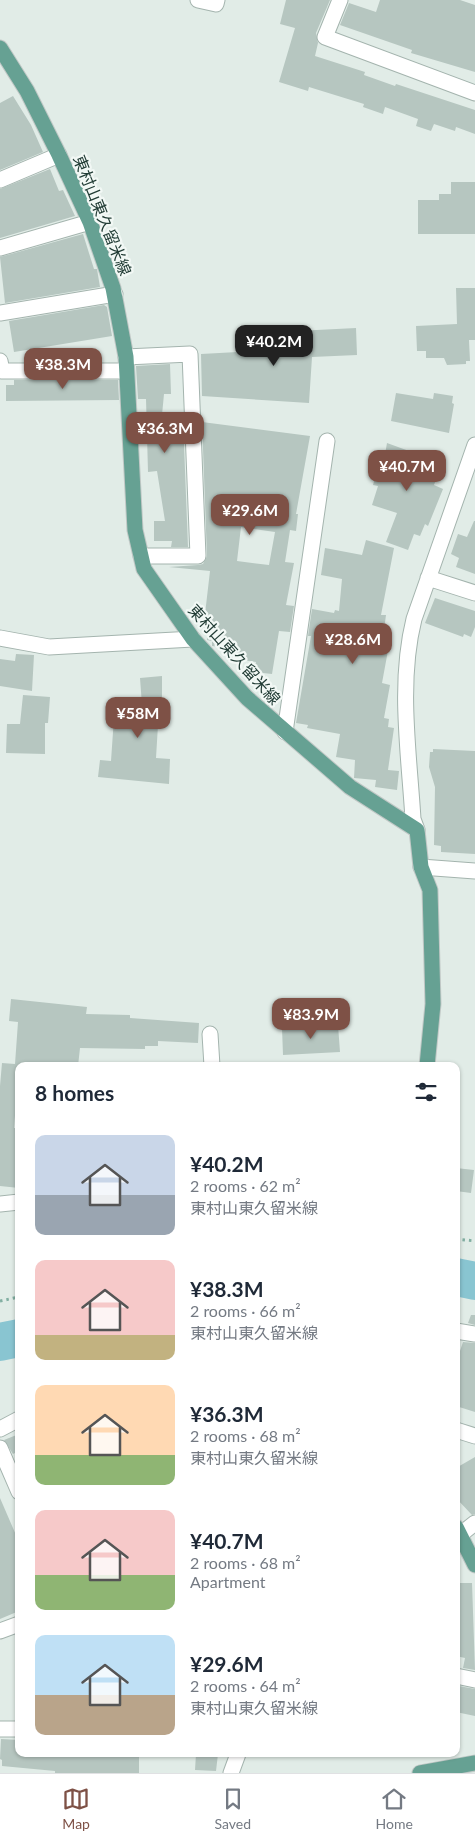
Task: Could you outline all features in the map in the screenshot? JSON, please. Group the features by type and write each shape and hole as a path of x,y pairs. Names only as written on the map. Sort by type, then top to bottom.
{"main road":[{"name":"東村山東久留米線","path":"0,48 26,92 59,155 90,222 114,294 126,364 135,497 135,530 144,568 193,639 247,698 350,787 417,830"},
{"path":"417,830 421,867 430,890 433,1004 426,1062"},
{"path":"460,1535 475,1565"},
{"path":"420,1773 475,1763"}],"street":[{"path":"198,0 216,4 218,0"},
{"path":"340,0 325,37 475,93"},
{"path":"0,180 59,155"},
{"path":"0,248 90,222"},
{"path":"0,313 114,294"},
{"path":"0,361 2,372 126,364 190,354 198,556 141,556"},
{"path":"285,732 327,441"},
{"path":"417,830 413,819 405,679 407,644 475,444"},
{"path":"428,578 475,593"},
{"path":"0,638 49,647 193,639"},
{"path":"421,867 475,871"},
{"path":"210,1034 212,1062"},
{"path":"0,1204 15,1202"},
{"path":"460,1332 475,1334"},
{"path":"0,1429 15,1421"},
{"path":"460,1431 475,1436"},
{"path":"0,1448 15,1483"},
{"path":"460,1530 475,1523"},
{"path":"0,1631 15,1625"},
{"path":"460,1677 475,1680"},
{"path":"0,1729 15,1729"},
{"path":"231,1773 237,1757"}],"path":[{"path":"460,1239 475,1240"},
{"path":"0,1301 15,1298"}],"building":[{"path":"286,0 330,0 316,33 318,43 315,56 365,72 364,75 395,86 396,84 475,110 475,134 456,127 455,131 434,124 431,131 416,126 418,119 385,107 383,114 363,107 364,104 309,87 308,91 279,82 295,28 280,24"},
{"path":"380,0 460,0 475,5 475,72 411,53 412,50 340,25 349,3 376,12"},
{"path":"13,96 31,125 43,152 0,170 0,103"},
{"path":"50,169 59,191 63,190 75,216 0,238 0,189"},
{"path":"451,182 475,182 475,234 418,234 418,200 439,200 439,194 451,194"},
{"path":"83,234 94,269 97,269 100,287 5,303 0,257"},
{"path":"456,288 475,288 475,340 469,340 470,361 466,361 466,364 447,365 444,358 426,358 426,351 417,351 416,326 457,324"},
{"path":"104,305 107,307 112,336 14,352 9,321"},
{"path":"356,328 357,355 312,357 309,403 202,396 201,354 277,350 277,332"},
{"path":"170,364 171,394 164,394 162,415 183,419 188,547 171,547 172,541 154,541 154,521 165,521 157,471 148,472 146,399 138,399 136,366"},
{"path":"14,380 118,380 119,400 6,401 6,385 14,385"},
{"path":"396,393 433,399 434,393 453,396 452,403 454,404 449,433 391,421"},
{"path":"202,422 310,436 296,514 298,514 296,531 290,530 285,562 294,563 286,605 294,606 290,632 279,631 272,674 254,672 256,662 235,659 237,649 212,646 212,641 207,640 208,631 204,631 210,571 169,567 203,564 207,556","holes":["241,527 275,532 269,565 237,561"]},
{"path":"387,443 442,463 434,485 443,489 428,526 425,524 420,536 414,534 408,550 386,542 397,513 372,505 378,486 373,485 380,459 384,460"},
{"path":"474,521 475,574 456,567 459,558 451,554 458,534 467,537"},
{"path":"366,540 394,548 381,615 386,615 382,644 389,645 382,683 390,685 384,718 389,719 388,727 394,728 388,770 399,771 397,790 375,787 376,780 354,778 355,760 336,757 340,734 307,728 308,725 296,723 311,636 308,636 312,609 334,613 335,610 339,611 342,579 321,575 325,548 362,555"},
{"path":"435,598 475,611 475,627 471,637 464,634 463,637 425,623"},
{"path":"16,654 34,655 32,691 0,686 0,659 15,661"},
{"path":"162,676 162,726 158,725 156,758 170,759 169,784 98,777 100,760 111,761 115,703 142,705 140,678"},
{"path":"23,695 50,697 48,723 45,723 45,754 6,753 7,724 20,724"},
{"path":"433,749 475,751 475,854 441,852 441,846 434,845 435,787 429,767 430,752 433,752"},
{"path":"11,999 87,1007 86,1014 130,1015 130,1018 199,1023 198,1043 158,1041 158,1046 145,1046 145,1049 80,1048 78,1062 15,1062 18,1022 9,1021"},
{"path":"338,1025 340,1052 283,1055 282,1028"},
{"path":"2,1063 15,1064 15,1188 0,1186 0,1086"},
{"path":"460,1168 474,1170 471,1193 460,1192"},
{"path":"471,1315 475,1315 475,1325 468,1323"},
{"path":"463,1342 475,1343 475,1412 460,1407 460,1351"},
{"path":"15,1436 15,1453 13,1454 4,1440"},
{"path":"475,1457 475,1514 472,1515 460,1502 460,1466"},
{"path":"0,1498 15,1533 15,1613 0,1619"},
{"path":"460,1583 472,1583 475,1670 463,1668 465,1658 460,1657"},
{"path":"460,1686 475,1689 475,1716 460,1713"},
{"path":"1,1739 15,1740 15,1757 139,1757 139,1773 55,1773 55,1771 2,1766 2,1760 0,1759"},
{"path":"196,1757 218,1757 216,1771 195,1770"}],"waterway":[{"path":"460,1278 475,1281"},
{"path":"0,1342 15,1339"}]}
